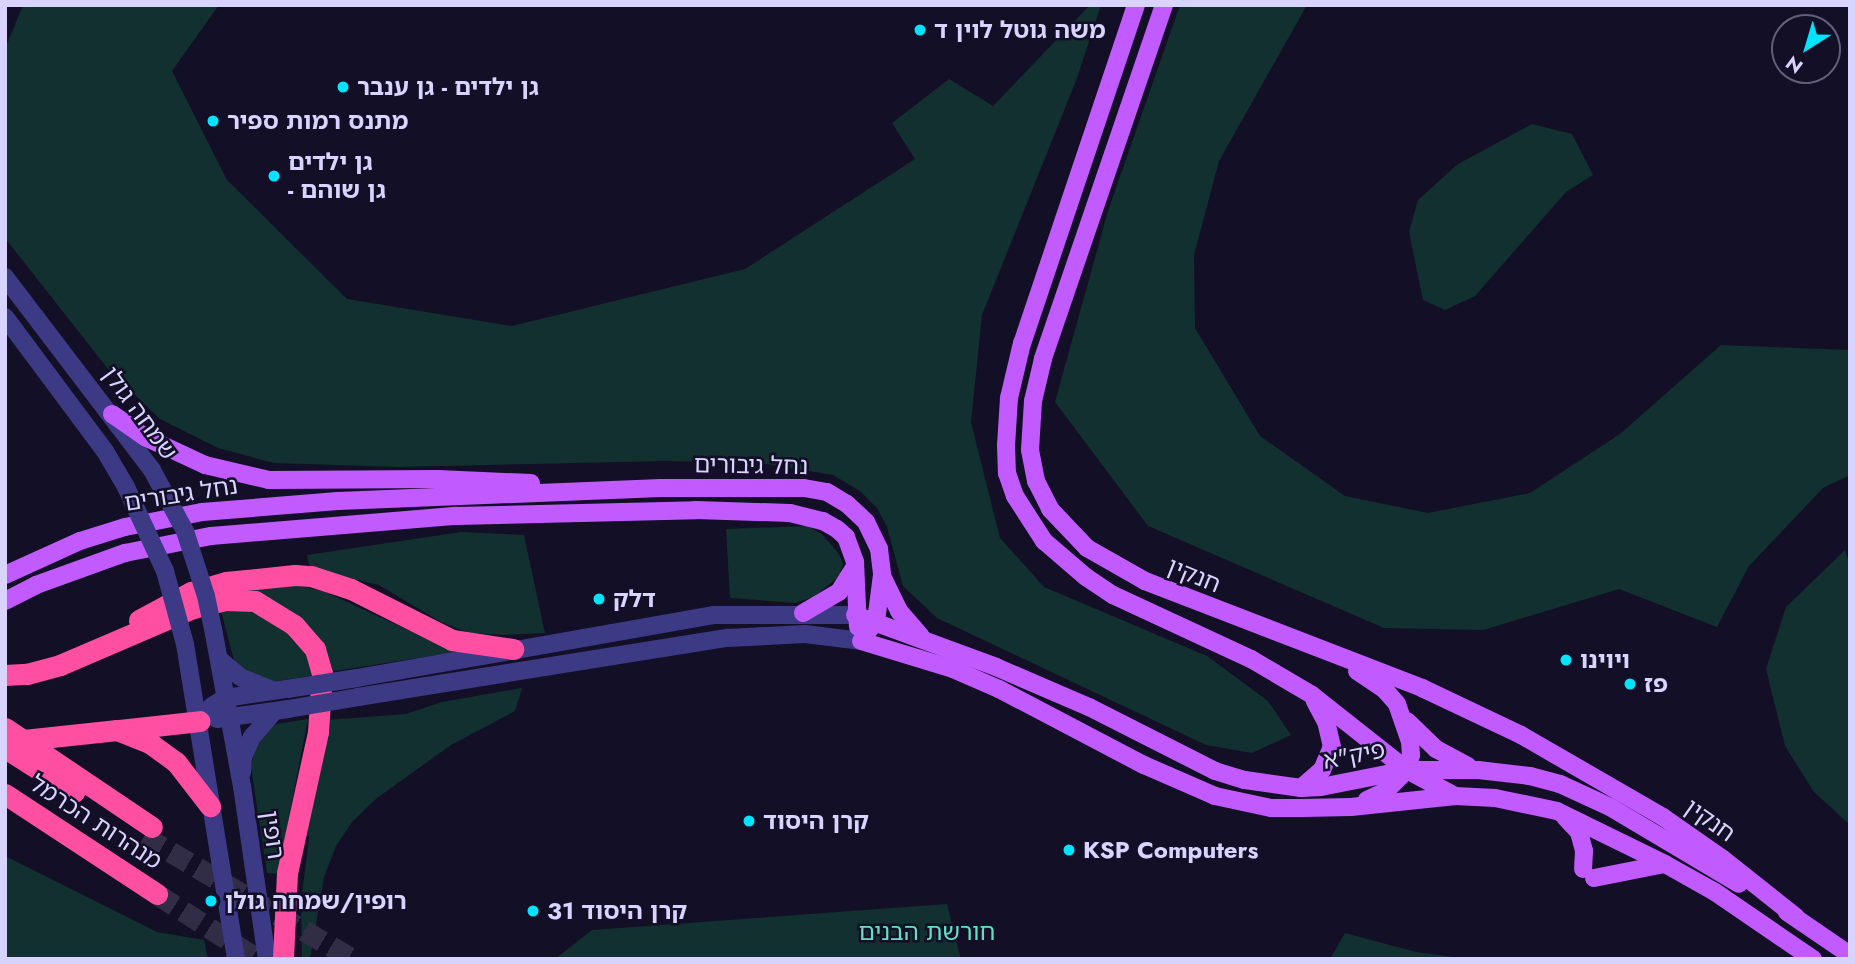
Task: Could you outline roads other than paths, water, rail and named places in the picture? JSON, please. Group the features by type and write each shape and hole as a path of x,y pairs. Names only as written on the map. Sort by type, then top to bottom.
{"highway":[{"path":"93,650 153,611 191,592 226,582 295,575 351,589 452,640 513,649"},
{"path":"5,675 27,674 60,665 193,608 242,598 255,601 280,614 315,649 323,673 318,732 287,873 283,959"},
{"path":"5,742 200,720"},
{"name":"מנהרות הכרמל","path":"5,728 148,832 5,748"},
{"path":"117,730 151,744 176,762 210,806"},
{"name":"מנהרות הכרמל","path":"5,794 157,894 5,811"}],"main road":[{"name":"חנקין","path":"1136,5 1022,344 1009,398 1007,472 1015,496 1044,541 1086,578 1113,595 1251,659 1312,695 1407,770 1455,796"},
{"name":"חנקין","path":"1164,5 1043,359 1033,401 1030,450 1036,481 1049,509 1067,531 1103,560 1163,589 1422,688 1532,741 1663,817 1723,859 1796,918"},
{"path":"112,414 145,438 182,456 237,475 269,480 438,479 661,488"},
{"name":"נחל גיבורים","path":"5,575 80,541 125,527 202,512 338,501 661,488 804,488 827,492 847,504 866,522 879,549 882,575 876,621"},
{"name":"נחל גיבורים","path":"5,601 36,585 125,553 174,542 348,523 456,516 696,510 790,513 823,521 846,537 855,562 855,615 861,640"},
{"path":"803,613 839,592 852,573 855,562"},
{"path":"882,575 899,611 917,633 932,643"},
{"name":"פיק\"א","path":"855,615 932,643 1089,707 1215,771 1245,780 1321,788 1407,770 1478,770 1530,776 1592,799 1796,918 1850,954"},
{"path":"861,640 876,621"},
{"name":"פיק\"א","path":"861,640 953,669 999,688 1144,765 1215,796 1271,808 1352,807 1455,796 1495,798 1557,811 1665,864 1715,892 1813,959"},
{"path":"1336,657 1385,690 1405,718 1436,749 1478,770"},
{"path":"1301,788 1322,770 1332,747 1325,722 1312,695"},
{"path":"1352,807 1386,791 1407,770 1411,755 1405,718"},
{"path":"1557,811 1579,832 1589,874 1665,864"}],"street":[{"name":"שמחה גולן","path":"5,277 112,414 152,470 185,531 206,596 220,660 228,718"},
{"name":"שמחה גולן","path":"5,317 105,452 126,487 165,571 185,644 200,720"},
{"path":"236,959 210,806 200,720 212,706 225,698 357,678 714,615 855,615"},
{"path":"200,720 281,711 728,638 805,634 861,640"},
{"path":"220,660 240,677 281,690"},
{"path":"242,786 243,757 248,745 263,721 281,711"},
{"name":"רופין","path":"228,718 242,786 267,959"}],"tunnel":[{"path":"144,836 353,959"},
{"path":"157,894 258,959"}],"place":[{"name":"משה גוטל לוין ד","path":"920,30"},
{"name":"גן ילדים - גן ענבר","path":"343,87"},
{"name":"מתנס רמות ספיר","path":"213,121"},
{"name":"גן ילדים - גן שוהם","path":"274,176"},
{"name":"דלק","path":"599,599"},
{"name":"ויוינו","path":"1566,660"},
{"name":"פז","path":"1630,684"},
{"name":"קרן היסוד","path":"749,821"},
{"name":"KSP Computers","path":"1069,850"},
{"name":"רופין/שמחה גולן","path":"211,901"},
{"name":"קרן היסוד 31","path":"533,911"}],"park label":[{"name":"חורשת הבנים","path":"927,932"}]}
